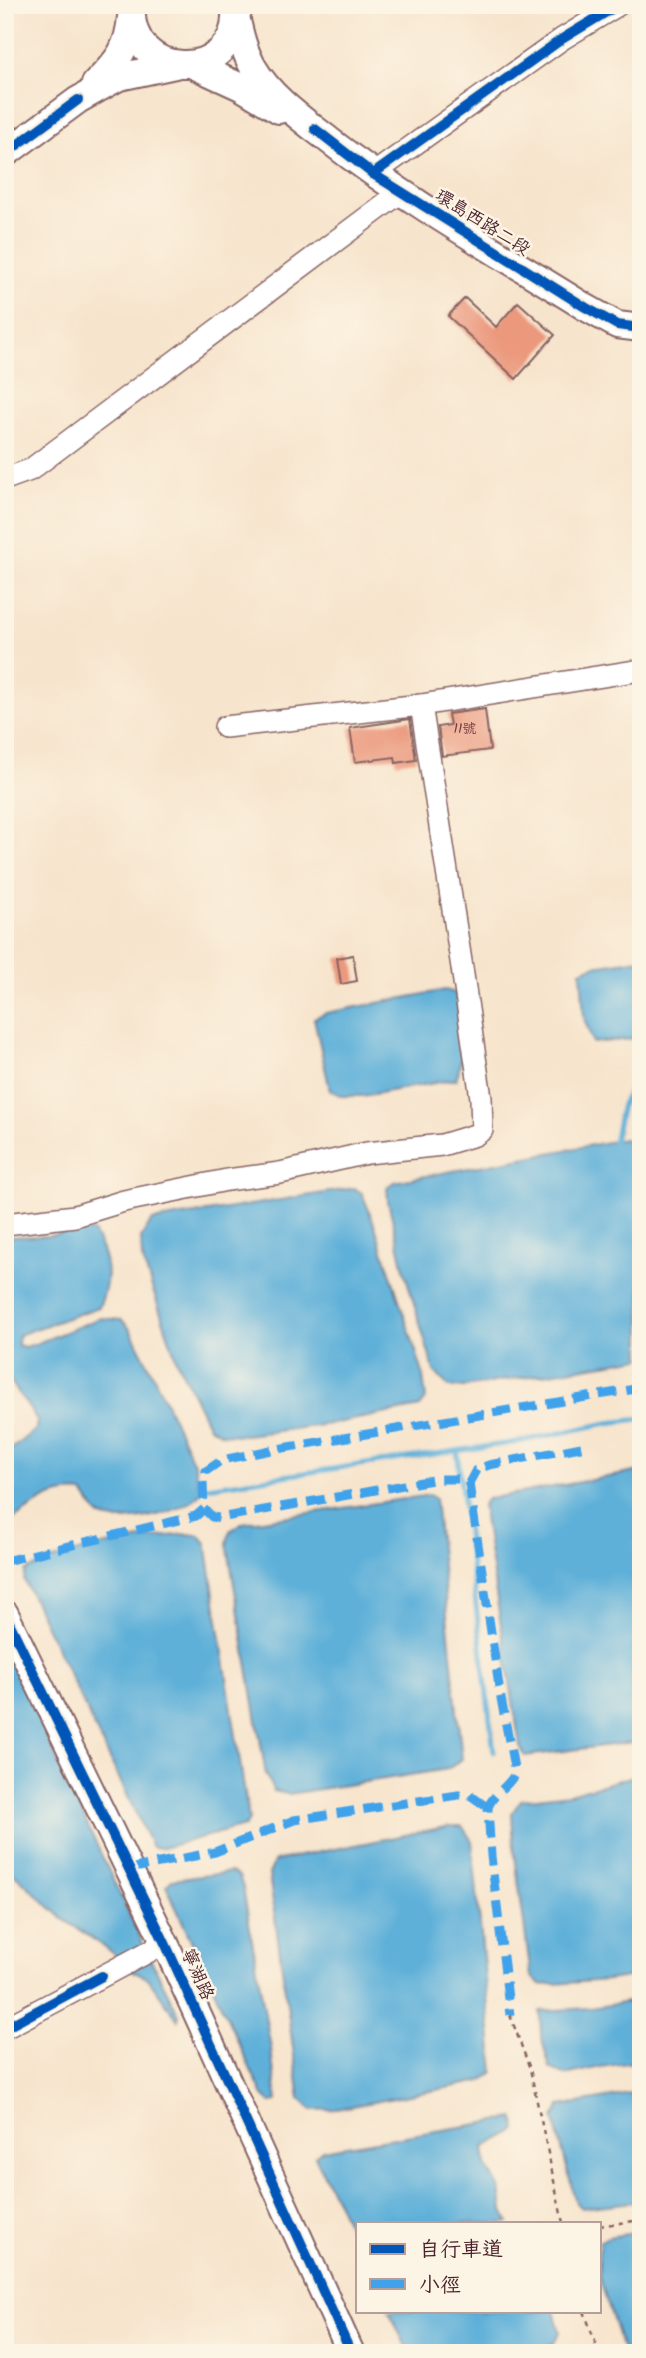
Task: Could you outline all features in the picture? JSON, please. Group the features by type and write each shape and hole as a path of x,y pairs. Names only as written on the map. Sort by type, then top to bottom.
{"main road":[{"path":"5,154 79,100 119,77 209,59 222,48 232,33 237,9"},
{"path":"237,9 243,45 253,67 282,102 314,129"},
{"path":"131,11 135,34 145,49 159,59 184,65 241,87 314,129"},
{"path":"79,100 122,54 129,38 131,11"},
{"name":"環島西路二段","path":"314,129 373,174 585,307 617,325 641,328"},
{"name":"寧湖路","path":"5,1614 158,1947 351,2353"}],"street":[{"path":"373,174 562,40 618,5"},
{"path":"5,478 30,470 401,192"},
{"path":"225,727 421,705 641,670"},
{"path":"5,1224 75,1216 124,1201 227,1180 281,1173 367,1153 442,1145 475,1135 482,1130 481,1098 458,935 421,705"},
{"path":"5,2028 158,1947"}],"path":[{"path":"510,2015 530,2069 563,2222"},
{"path":"600,2226 641,2220"},
{"path":"584,2312 599,2353"}],"water":[{"path":"641,959 641,1038 593,1043 584,1018 581,971 594,966"},
{"path":"445,990 456,993 460,1018 462,1049 456,1079 362,1096 342,1096 330,1090 314,1018 326,1013"},
{"path":"624,1139 640,1149 641,1153 641,1358 464,1387 449,1387 434,1371 405,1273 387,1187 394,1182"},
{"path":"354,1188 362,1193 375,1226 422,1370 426,1399 420,1407 330,1424 246,1435 222,1434 209,1427 177,1361 142,1258 141,1237 152,1221"},
{"path":"80,1230 93,1232 105,1260 107,1278 99,1307 18,1335 18,1345 24,1347 35,1344 100,1318 122,1320 130,1329 153,1375 195,1466 200,1493 183,1506 170,1511 127,1520 102,1517 83,1493 62,1494 28,1509 11,1521 5,1513 5,1504 13,1498 5,1487 5,1454 36,1429 37,1420 5,1373 5,1237 47,1236"},
{"path":"641,1471 641,1741 525,1756 520,1746 482,1505 487,1499"},
{"path":"430,1495 435,1499 462,1759 448,1769 288,1794 274,1791 266,1775 227,1543 230,1531 243,1523"},
{"path":"187,1534 199,1535 206,1543 249,1820 245,1826 162,1848 152,1847 24,1580 26,1571 85,1550"},
{"path":"5,1649 179,2015 178,2020 148,1978 136,1973 108,1949 63,1919 5,1865"},
{"path":"641,1774 641,1975 540,1985 531,1976 514,1849 512,1813 521,1800 569,1794"},
{"path":"450,1826 462,1826 472,1841 494,2072 482,2081 337,2109 312,2110 300,2099 269,1874 275,1861"},
{"path":"231,1872 239,1876 243,1888 271,2049 277,2101 271,2103 263,2096 166,1886 172,1880"},
{"path":"641,2000 641,2061 565,2075 550,2068 541,2036 540,2011 590,2008"},
{"path":"641,2092 641,2201 581,2208 576,2203 554,2118 561,2106"},
{"path":"515,2118 516,2130 484,2147 486,2165 500,2189 503,2211 508,2222 356,2222 356,2242 315,2156 322,2150"},
{"path":"641,2232 641,2353 624,2353 600,2280 600,2241 608,2237"},
{"path":"389,2312 554,2312 560,2332 554,2343 533,2353 409,2353"}],"building":[{"path":"465,298 496,327 518,302 555,335 516,379 448,316"},
{"path":"485,709 490,750 442,756 438,727 450,725 448,714"},
{"path":"410,719 416,760 396,763 395,757 355,762 350,728"},
{"path":"353,955 357,981 341,984 337,958"}],"waterway":[{"path":"639,338 641,352"},
{"path":"613,1147 622,1104 629,1092 641,1087"},
{"path":"193,1489 518,1442 607,1423 641,1419"},
{"path":"457,1451 494,1752"}],"marked path":[{"path":"5,1561 196,1516 204,1509 203,1482 206,1471 222,1460 641,1388"},
{"path":"204,1509 212,1517 219,1518 438,1479 464,1479 469,1483 476,1470 489,1465 586,1446"},
{"path":"469,1483 500,1693 515,1773 488,1808 510,2015"},
{"path":"129,1869 215,1852 294,1820 458,1795 470,1795 488,1808"}],"cycle path":[{"path":"373,174 562,39 618,5"},
{"path":"5,154 78,100"},
{"path":"315,129 373,174 585,307 617,325 641,328"},
{"path":"5,1614 165,1943 351,2353"},
{"path":"5,2028 102,1976"}]}
